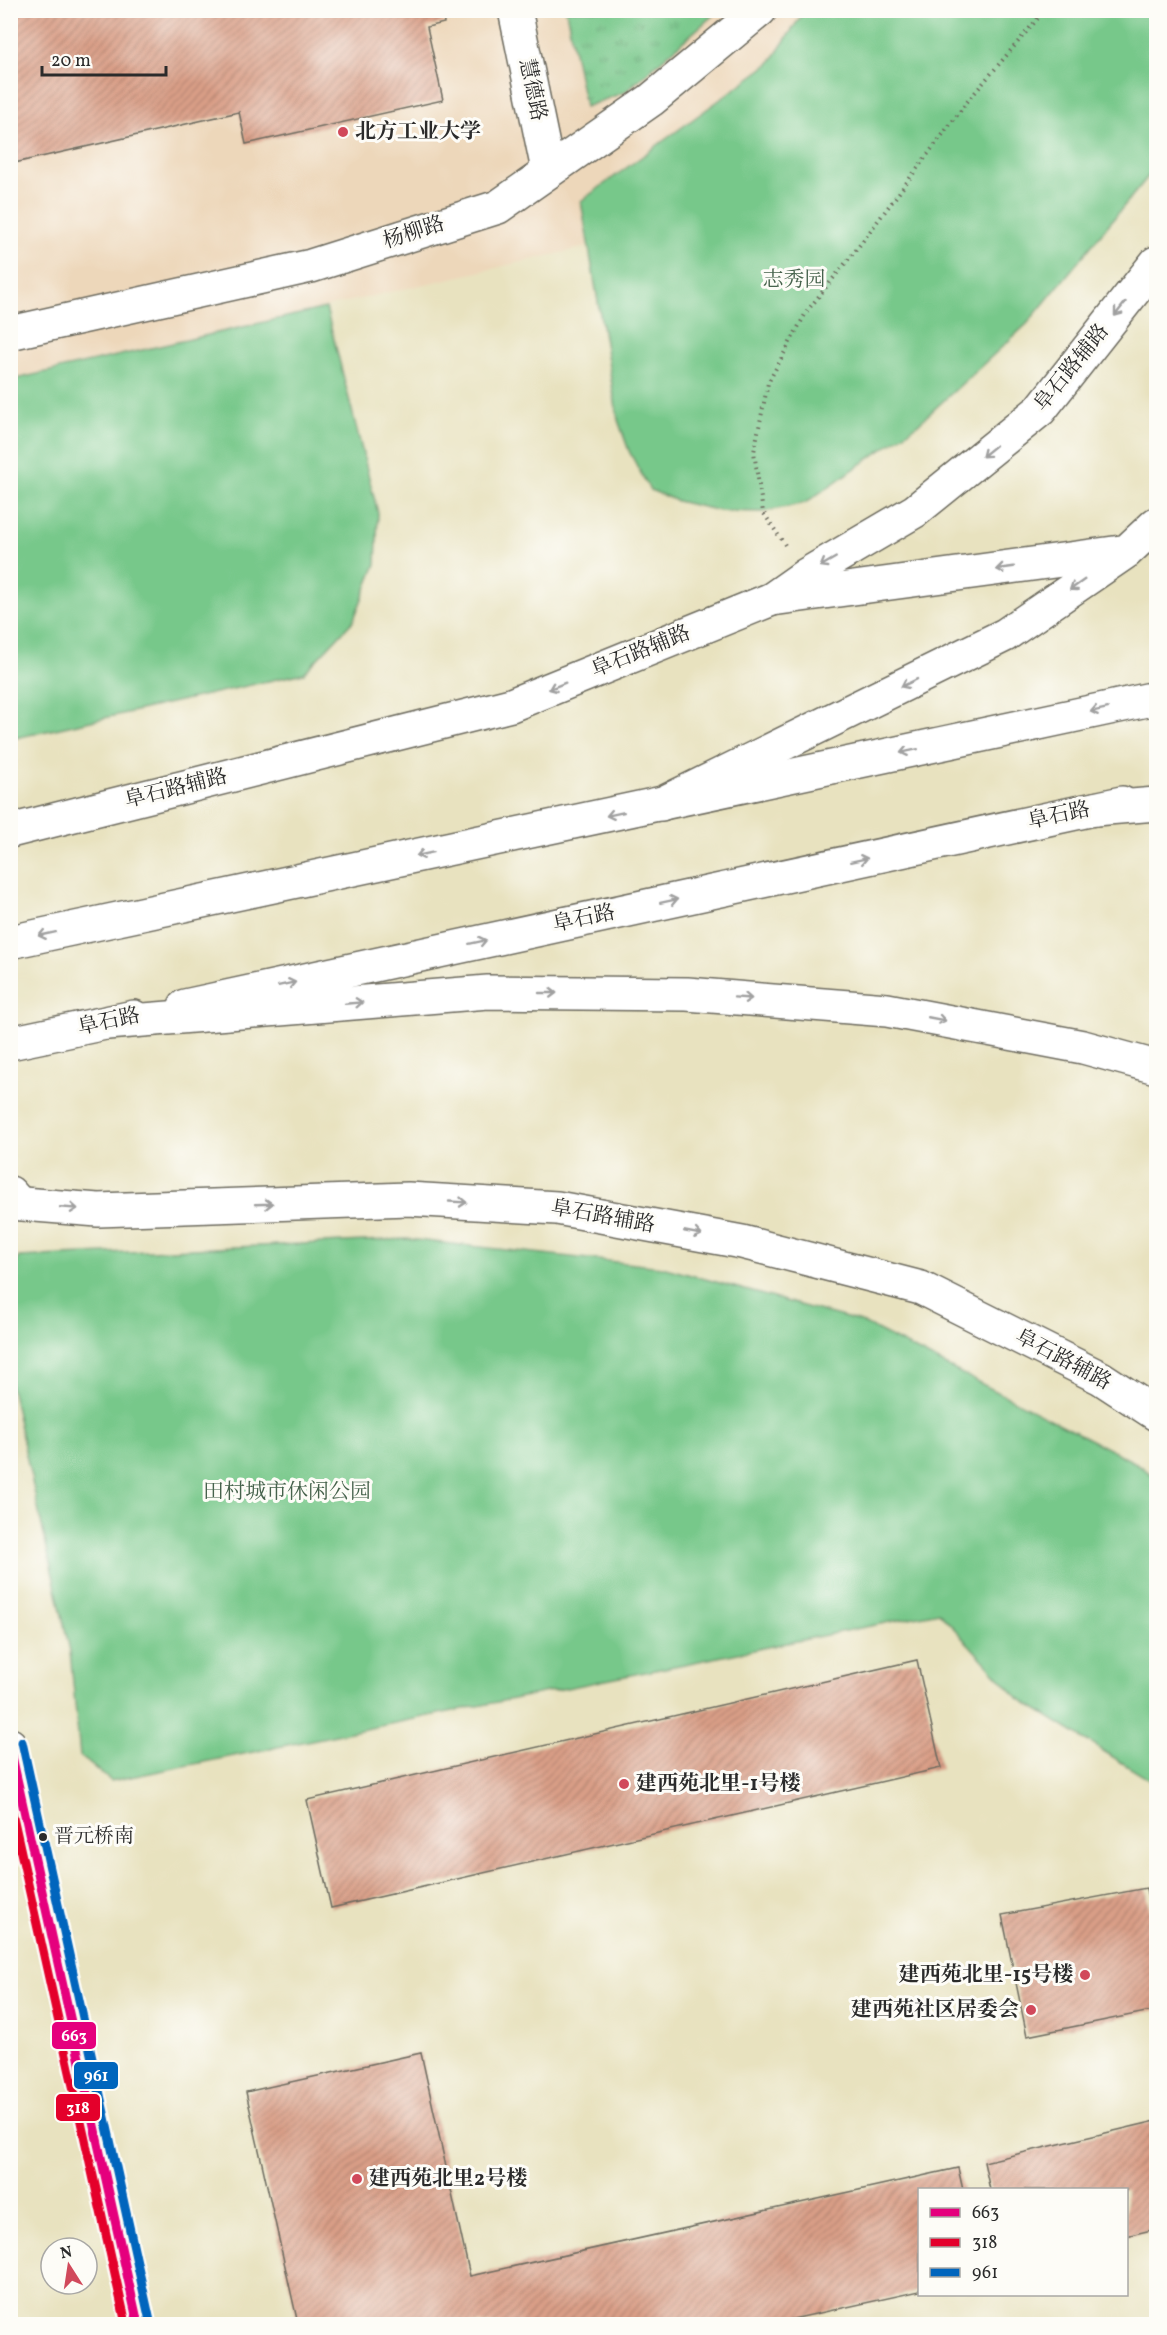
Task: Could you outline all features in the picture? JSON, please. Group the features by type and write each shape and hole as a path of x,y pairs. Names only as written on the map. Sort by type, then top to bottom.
{"main road":[{"name":"慧德路","path":"515,10 548,170"},
{"name":"杨柳路","path":"10,333 311,266 498,207 651,100 760,10"},
{"name":"阜石路辅路","path":"10,831 511,705 772,599 806,575 915,511 1040,410 1156,263"},
{"path":"661,804 1005,635 1126,552 1156,524"},
{"path":"772,599 1126,552"},
{"path":"10,942 1156,698"},
{"name":"阜石路","path":"10,1043 1156,795"},
{"path":"1095,808 1156,804"},
{"path":"107,1023 488,992 687,994 887,1010 1083,1047 1156,1067"},
{"name":"阜石路辅路","path":"13,1200 98,1210 408,1199 557,1208 742,1242 921,1288 1101,1378 1156,1414"},
{"path":"10,1745 138,2325"}],"path":[{"path":"806,575 763,512 753,452 768,383 807,311 856,250 967,102 1045,10"}],"shaded area":[{"name":"北方工业大学","path":"10,11 805,11 770,63 581,201 587,247 11,379"}],"green space":[{"path":"566,10 718,11 625,92 585,107"},
{"name":"志秀园","path":"805,10 1156,11 1156,167 1027,324 916,426 805,503 763,512 720,511 677,501 650,490 629,451 618,420 581,201 770,63"},
{"path":"326,308 378,513 376,564 353,621 304,673 11,739 11,380"},
{"name":"田村城市休闲公园","path":"407,1239 662,1267 861,1322 1138,1464 1156,1478 1156,1784 1018,1698 939,1612 111,1781 80,1756 70,1651 11,1388 11,1271 19,1257"}],"building":[{"path":"10,10 442,10 444,23 427,27 443,100 246,144 239,112 10,164"},
{"name":"建西苑北里-1号楼","path":"917,1660 941,1768 331,1908 307,1800"},
{"name":"建西苑北里-15号楼","path":"1146,1888 1156,1939 1156,2010 1027,2036 1002,1915"},
{"name":"建西苑北里2号楼","path":"421,2053 470,2276 958,2168 963,2188 918,2188 918,2291 770,2324 298,2324 246,2092"},
{"path":"1156,2121 1156,2229 1128,2236 1128,2188 990,2188 984,2162"}],"transit line":[{"name":"961","path":"22,1742 150,2321"},
{"name":"663","path":"10,1747 138,2324"},
{"name":"318","path":"10,1803 126,2324"}],"place":[{"name":"北方工业大学","path":"343,132"},
{"name":"建西苑北里-1号楼","path":"624,1784"},
{"name":"晋元桥南","path":"43,1837"},
{"name":"建西苑北里-15号楼","path":"1085,1975"},
{"name":"建西苑社区居委会","path":"1031,2010"},
{"name":"建西苑北里2号楼","path":"357,2179"}]}
